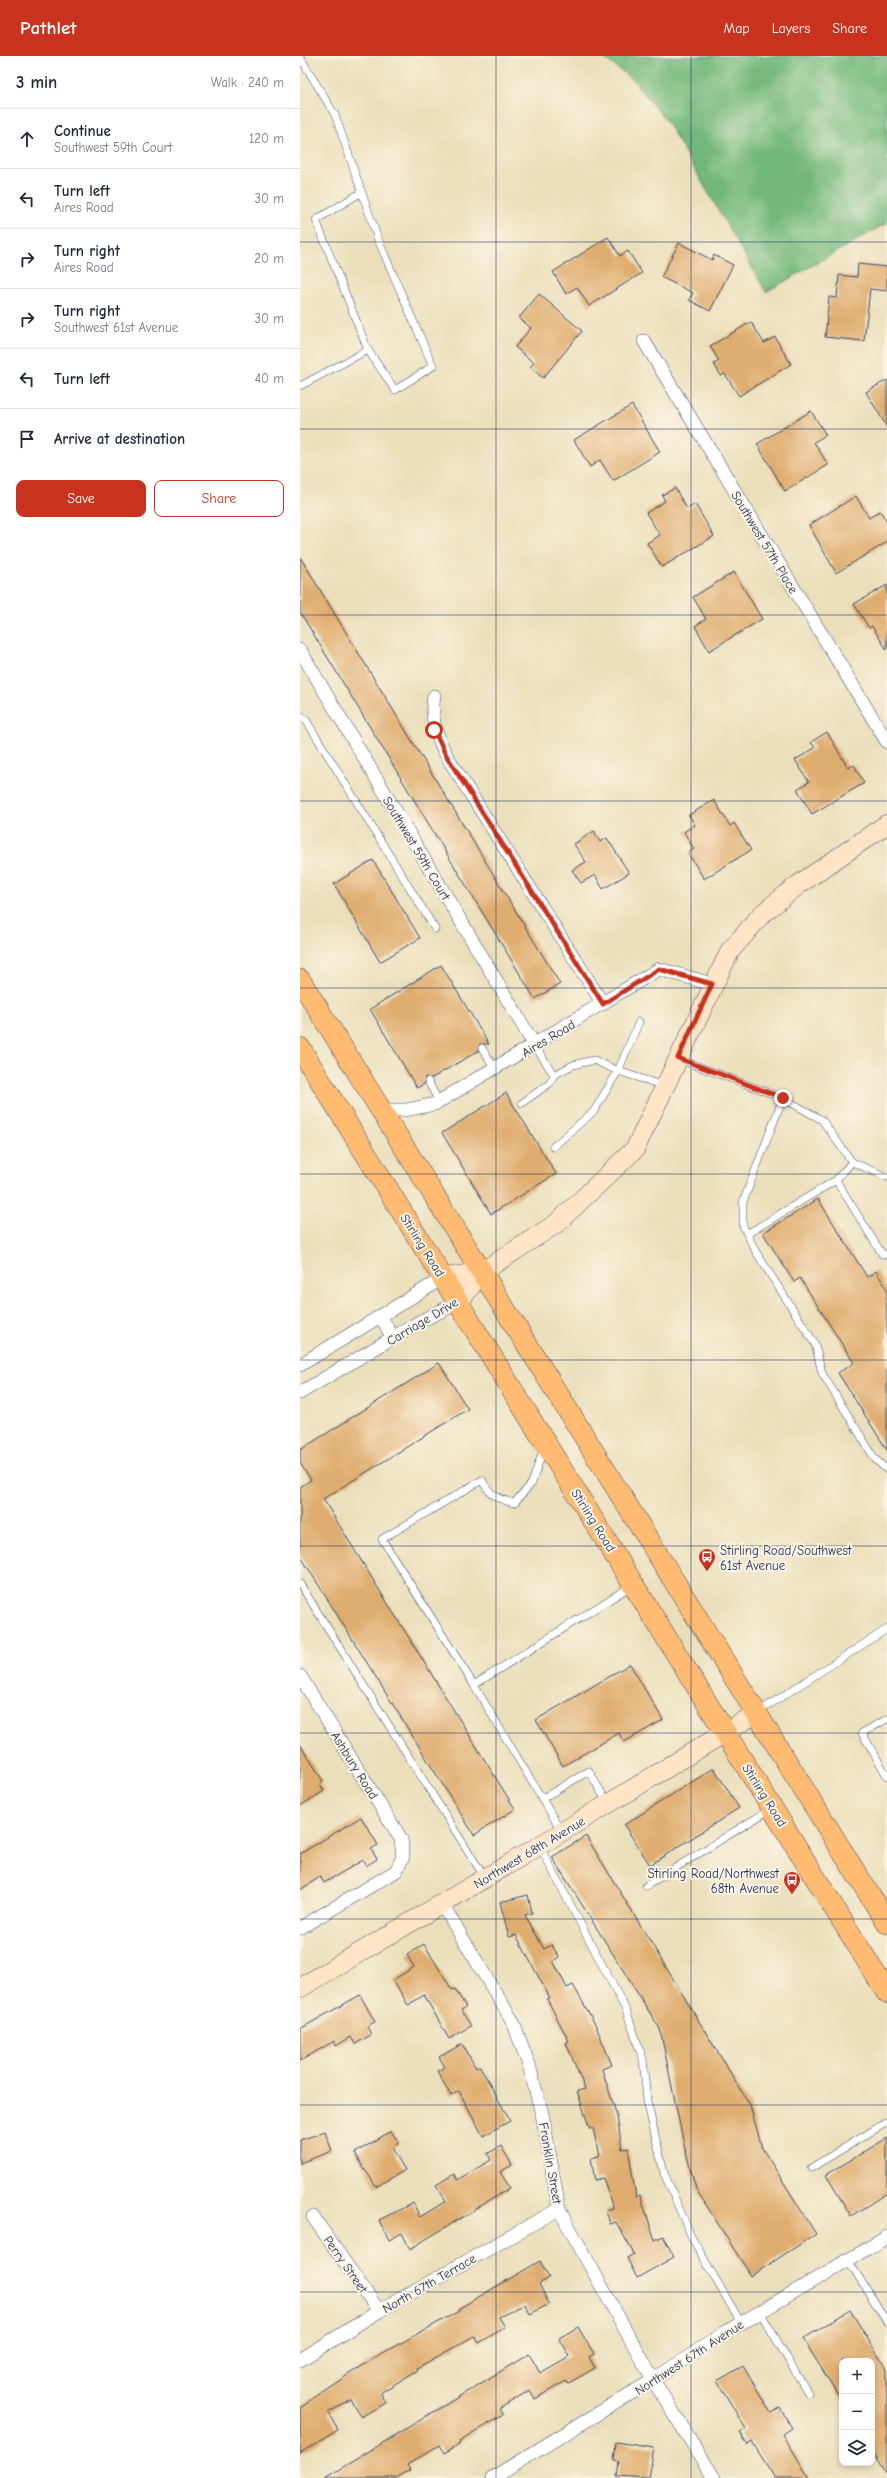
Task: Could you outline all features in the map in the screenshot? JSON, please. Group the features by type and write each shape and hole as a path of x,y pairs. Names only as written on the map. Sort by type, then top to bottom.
{"main road":[{"path":"300,980 887,1923"},
{"name":"Stirling Road","path":"300,1048 887,1992"}],"street":[{"name":"Southwest 57th Place","path":"644,341 887,742"},
{"name":"Southwest 59th Court","path":"300,650 535,1046"},
{"path":"434,696 432,710 434,730 446,755 603,1004"},
{"path":"482,1272 557,1223 635,1149 712,984 730,951 762,914 798,884 885,830"},
{"name":"Aires Road","path":"380,1110 406,1110 439,1102 535,1046 659,969 712,984"},
{"name":"Carriage Drive","path":"300,1365 444,1278 482,1272"},
{"name":"Carriage Drive","path":"300,1393 393,1338 459,1302 482,1272"},
{"path":"380,1317 393,1338"},
{"name":"Ashbury Road","path":"300,1676 401,1839 403,1856 396,1871 300,1928"},
{"name":"Northwest 68th Avenue","path":"300,1988 539,1846 757,1713"},
{"name":"Franklin Street","path":"442,1904 513,2022 529,2065 543,2118 559,2209 653,2380 714,2478"},
{"name":"North 67th Terrace","path":"300,2360 379,2311 559,2209"},
{"name":"Perry Street","path":"313,2217 379,2311"},
{"name":"Northwest 67th Avenue","path":"492,2478 653,2380 741,2323 887,2237"}],"lane":[{"path":"300,57 335,115 380,242 434,366 395,390 368,350 316,220 362,192"},
{"path":"300,386 368,350"},
{"path":"300,715 306,720 435,929"},
{"path":"553,1147 594,1112 618,1071 639,1022"},
{"path":"535,1046 554,1074"},
{"path":"482,1048 495,1069"},
{"path":"678,1058 783,1098 822,1120 852,1162 887,1177"},
{"path":"522,1103 550,1083 554,1074 573,1065 594,1060 618,1071 665,1086"},
{"path":"428,1081 439,1102"},
{"path":"783,1098 743,1202 743,1226 815,1344 822,1373 875,1459 887,1470"},
{"path":"747,1234 836,1180 852,1162"},
{"path":"836,1180 882,1254 887,1255"},
{"path":"546,1442 532,1483 514,1503 498,1500 488,1492 482,1480 382,1539 474,1685 562,1832"},
{"path":"300,1584 485,1878"},
{"path":"474,1685 634,1584"},
{"path":"757,1713 779,1697 887,1629"},
{"path":"887,1719 862,1733 887,1776"},
{"path":"543,1798 589,1771 608,1804"},
{"path":"646,1886 773,1808"},
{"path":"539,1846 626,2010 643,2059 647,2101 664,2173 692,2238 741,2323"},
{"path":"811,2168 887,2122"},
{"path":"848,2260 887,2322"},
{"path":"760,2312 808,2393"}],"green space":[{"path":"601,56 887,56 887,223 766,292 667,122 632,79"}],"building":[{"path":"608,237 620,256 628,251 642,273 589,306 577,287 566,294 553,272"},
{"path":"679,243 712,260 714,255 733,265 710,311 689,300 693,293 661,277"},
{"path":"858,264 887,267 887,291 870,289 864,341 825,337 829,297 837,298 839,275 857,277"},
{"path":"539,294 582,331 543,378 530,367 534,363 515,347 531,328 519,318"},
{"path":"751,322 764,343 775,337 791,364 739,396 725,374 721,376 714,364 719,361 710,346"},
{"path":"887,380 887,427 866,392"},
{"path":"632,405 660,452 613,481 600,460 590,467 574,440"},
{"path":"811,411 826,435 814,442 828,465 785,491 757,444"},
{"path":"675,488 687,509 695,504 714,536 662,567 647,543 660,535 646,513 665,501 662,495"},
{"path":"856,496 869,518 880,511 887,522 887,542 836,573 809,525"},
{"path":"300,557 560,984 535,999 300,612"},
{"path":"734,572 762,619 709,651 695,626 706,619 693,597"},
{"path":"887,585 887,650 872,626 869,628 854,604"},
{"path":"827,732 848,768 854,765 864,783 812,814 797,789 809,782 795,760 815,748 811,742"},
{"path":"714,800 730,826 734,823 751,850 704,879 688,853 694,849 684,832 695,825 689,815"},
{"path":"594,831 600,842 607,838 629,873 603,889 595,875 581,883 572,870 586,862 574,844"},
{"path":"373,860 420,938 380,962 334,884"},
{"path":"441,965 489,1044 480,1044 478,1051 432,1078 425,1077 424,1084 417,1088 370,1009"},
{"path":"506,1093 556,1174 491,1214 442,1133"},
{"path":"818,1199 867,1277 876,1271 887,1289 887,1450 838,1373 854,1363 800,1278 794,1282 763,1233"},
{"path":"439,1363 468,1409 323,1499 515,1809 474,1835 300,1555 300,1487 311,1480 300,1463 300,1450"},
{"path":"630,1664 663,1720 624,1742 619,1733 563,1766 536,1720"},
{"path":"300,1744 323,1781 320,1784 324,1791 300,1806"},
{"path":"714,1768 739,1808 650,1865 624,1825"},
{"path":"361,1817 378,1845 371,1849 377,1859 366,1866 363,1860 324,1883 320,1877 300,1890 300,1854"},
{"path":"586,1836 750,2105 762,2148 816,2234 751,2276 696,2189 684,2145 660,2029 552,1857"},
{"path":"528,1895 532,1913 525,1915 544,1949 552,1945 559,1957 553,1961 567,1988 573,1985 595,2024 612,2065 602,2069 617,2116 622,2149 628,2148 636,2197 640,2195 655,2240 663,2236 674,2257 637,2278 627,2258 634,2254 616,2222 610,2224 606,2210 613,2208 603,2178 595,2180 591,2158 599,2156 593,2128 590,2129 577,2091 585,2089 566,2043 569,2041 547,1999 550,1998 516,1935 509,1937 500,1902"},
{"path":"424,1944 452,1990 455,1989 466,2007 461,2010 471,2026 449,2039 424,1995 408,2005 393,1980 414,1967 407,1955"},
{"path":"360,1995 375,2022 367,2026 371,2035 355,2044 351,2037 336,2046 334,2041 300,2061 300,2029"},
{"path":"462,2044 476,2068 480,2066 510,2121 483,2136 459,2091 451,2096 437,2071 445,2067 439,2057"},
{"path":"391,2131 399,2143 392,2148 405,2170 376,2187 355,2153"},
{"path":"325,2132 332,2151 300,2163 300,2140"},
{"path":"887,2138 887,2193 851,2216 826,2175"},
{"path":"501,2146 512,2165 500,2172 510,2188 410,2249 402,2233 389,2240 379,2220 413,2203 420,2217 446,2201 436,2185 454,2174 457,2180 491,2160 487,2154"},
{"path":"540,2261 549,2278 539,2284 549,2304 530,2314 525,2304 499,2317 505,2327 479,2343 474,2336 417,2368 418,2370 380,2393 385,2403 361,2417 350,2399 328,2413 338,2430 300,2453 300,2407 370,2360 459,2311 458,2309"},
{"path":"850,2310 887,2370 887,2474 875,2455 875,2358 839,2358 839,2396 803,2339"},
{"path":"578,2327 594,2354 589,2357 595,2368 567,2384 566,2381 535,2399 530,2390 499,2409 503,2415 459,2442 460,2444 444,2453 439,2445 407,2465 410,2470 396,2478 325,2478 529,2354 540,2373 570,2356 559,2338"},
{"path":"743,2366 771,2413 780,2408 792,2428 783,2434 809,2478 775,2478 752,2442 748,2445 740,2432 746,2429 717,2381"},
{"path":"616,2442 654,2448 649,2478 617,2476 619,2462 614,2461"}],"place":[{"name":"Stirling Road/Southwest 61st Avenue","path":"707,1572"},
{"name":"Stirling Road/Northwest 68th Avenue","path":"792,1895"}],"route":[{"path":"434,730 446,755 603,1004 659,969 712,984 678,1058 783,1098"}]}
